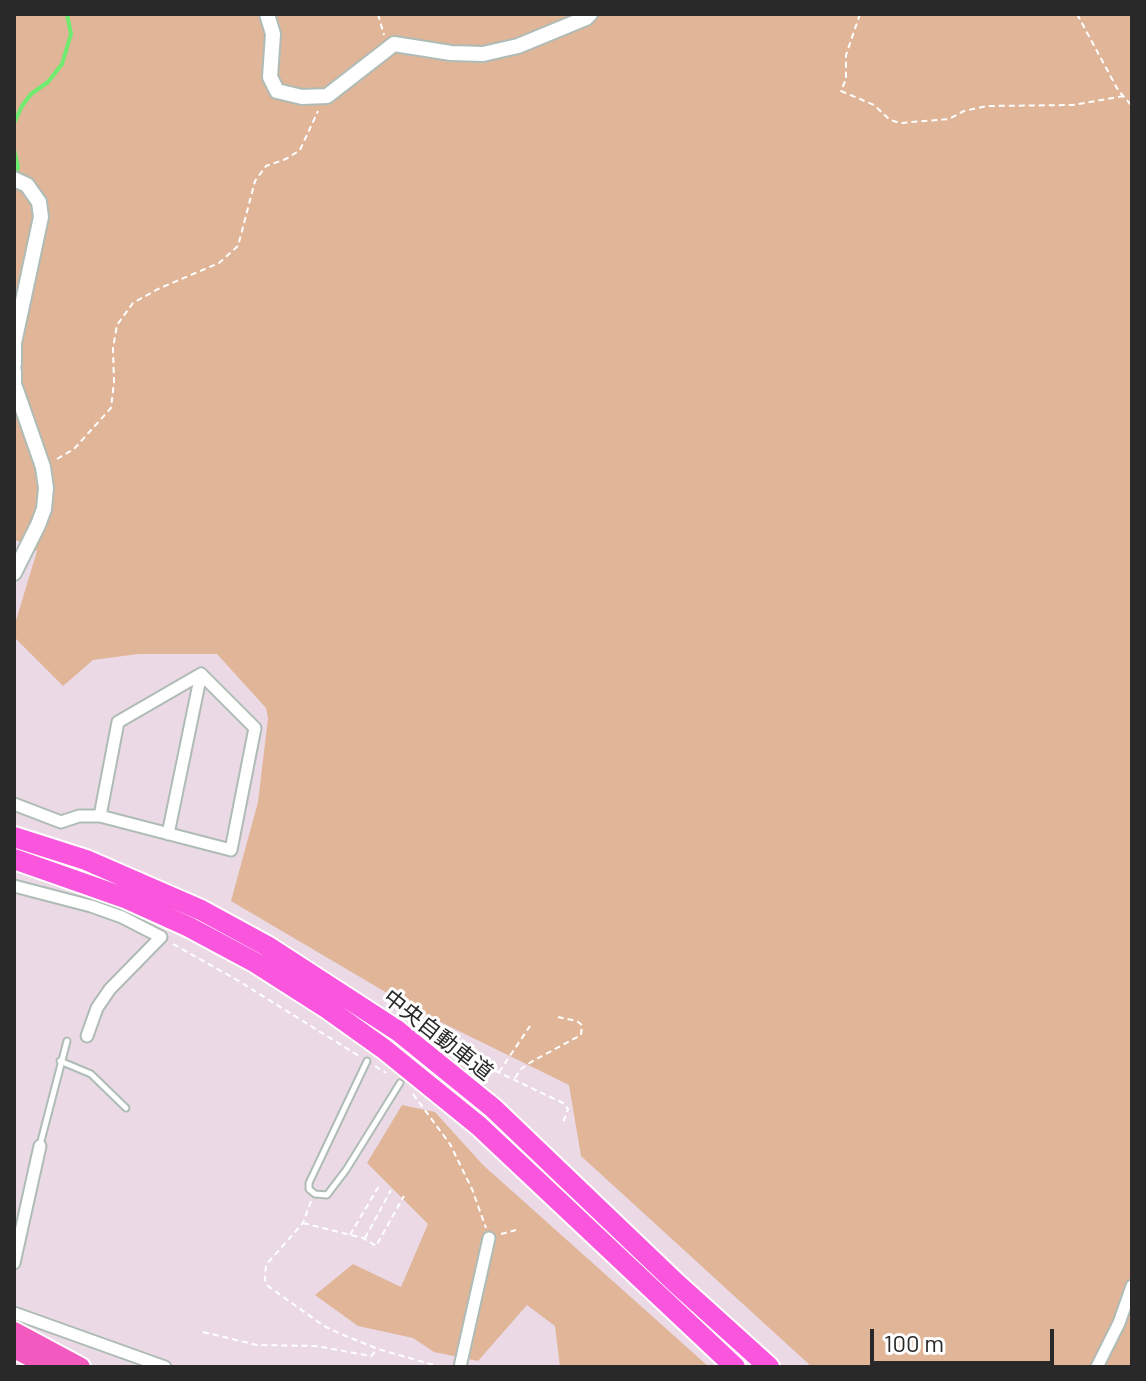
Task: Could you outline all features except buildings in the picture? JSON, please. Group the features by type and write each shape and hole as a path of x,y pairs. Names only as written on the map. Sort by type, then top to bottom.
{"highway":[{"name":"中央自動車道","path":"14,837 86,860 201,910 267,946 398,1031 493,1108 769,1367"},
{"name":"中央自動車道","path":"14,859 125,898 189,927 256,963 339,1017 479,1126 735,1367"},
{"path":"14,1331 81,1367"},
{"path":"14,1349 49,1367"}],"street":[{"path":"267,14 273,34 270,77 277,91 302,97 327,96 394,44 451,53 483,54 518,46 590,14"},
{"path":"14,179 27,185 39,202 41,217 14,343 14,364"},
{"path":"14,371 14,384 43,467 46,488 44,509 14,573"},
{"path":"100,816 118,722 201,674"},
{"path":"14,804 61,822 79,816 100,816 231,850 255,728 201,674"},
{"path":"168,834 201,674"},
{"path":"14,886 91,906 122,917 161,937 110,989 97,1008 87,1036"},
{"path":"14,1263 40,1146"},
{"path":"460,1367 489,1238"},
{"path":"1097,1367 1119,1323 1132,1286"},
{"path":"14,1313 165,1367"}],"lane":[{"path":"40,1146 67,1041"},
{"path":"60,1061 76,1065 91,1074 126,1108"},
{"path":"367,1061 309,1183 309,1189 315,1194 327,1195 400,1083"}],"path":[{"path":"378,14 387,48"},
{"path":"860,14 846,55 846,79 841,91 874,105 890,120 900,123 949,119 964,111 987,106 1073,105 1124,96"},
{"path":"1077,14 1118,90 1132,106"},
{"path":"43,467 74,449 111,408 117,325 133,303 219,263 238,246 255,181 266,166 300,150 308,128 327,96"},
{"path":"514,1079 531,1062 581,1035 582,1025 558,1017"},
{"path":"499,1072 530,1026"},
{"path":"469,1056 563,1103 568,1109 563,1123"},
{"path":"350,1235 380,1184"},
{"path":"364,1239 391,1190"},
{"path":"315,1194 303,1223 270,1258 265,1272 268,1286 324,1326 378,1349 441,1367"},
{"path":"303,1223 364,1239 376,1246 404,1196"},
{"path":"203,1332 257,1345 316,1346 371,1356 378,1349"}],"shaded area":[{"path":"14,14 1132,14 1132,1367 812,1367 581,1156 569,1085 416,1010 231,901 258,802 268,718 266,708 217,654 138,654 93,660 63,686 14,637 14,627 37,551 14,539"},
{"path":"402,1105 435,1112 483,1165 709,1367 560,1367 555,1326 527,1305 478,1361 434,1352 413,1338 358,1326 315,1295 353,1264 401,1287 428,1224 367,1163"}],"waterway":[{"path":"14,123 31,94 48,82 62,64 71,34 67,14"},
{"path":"14,150 18,166 16,175"}]}
